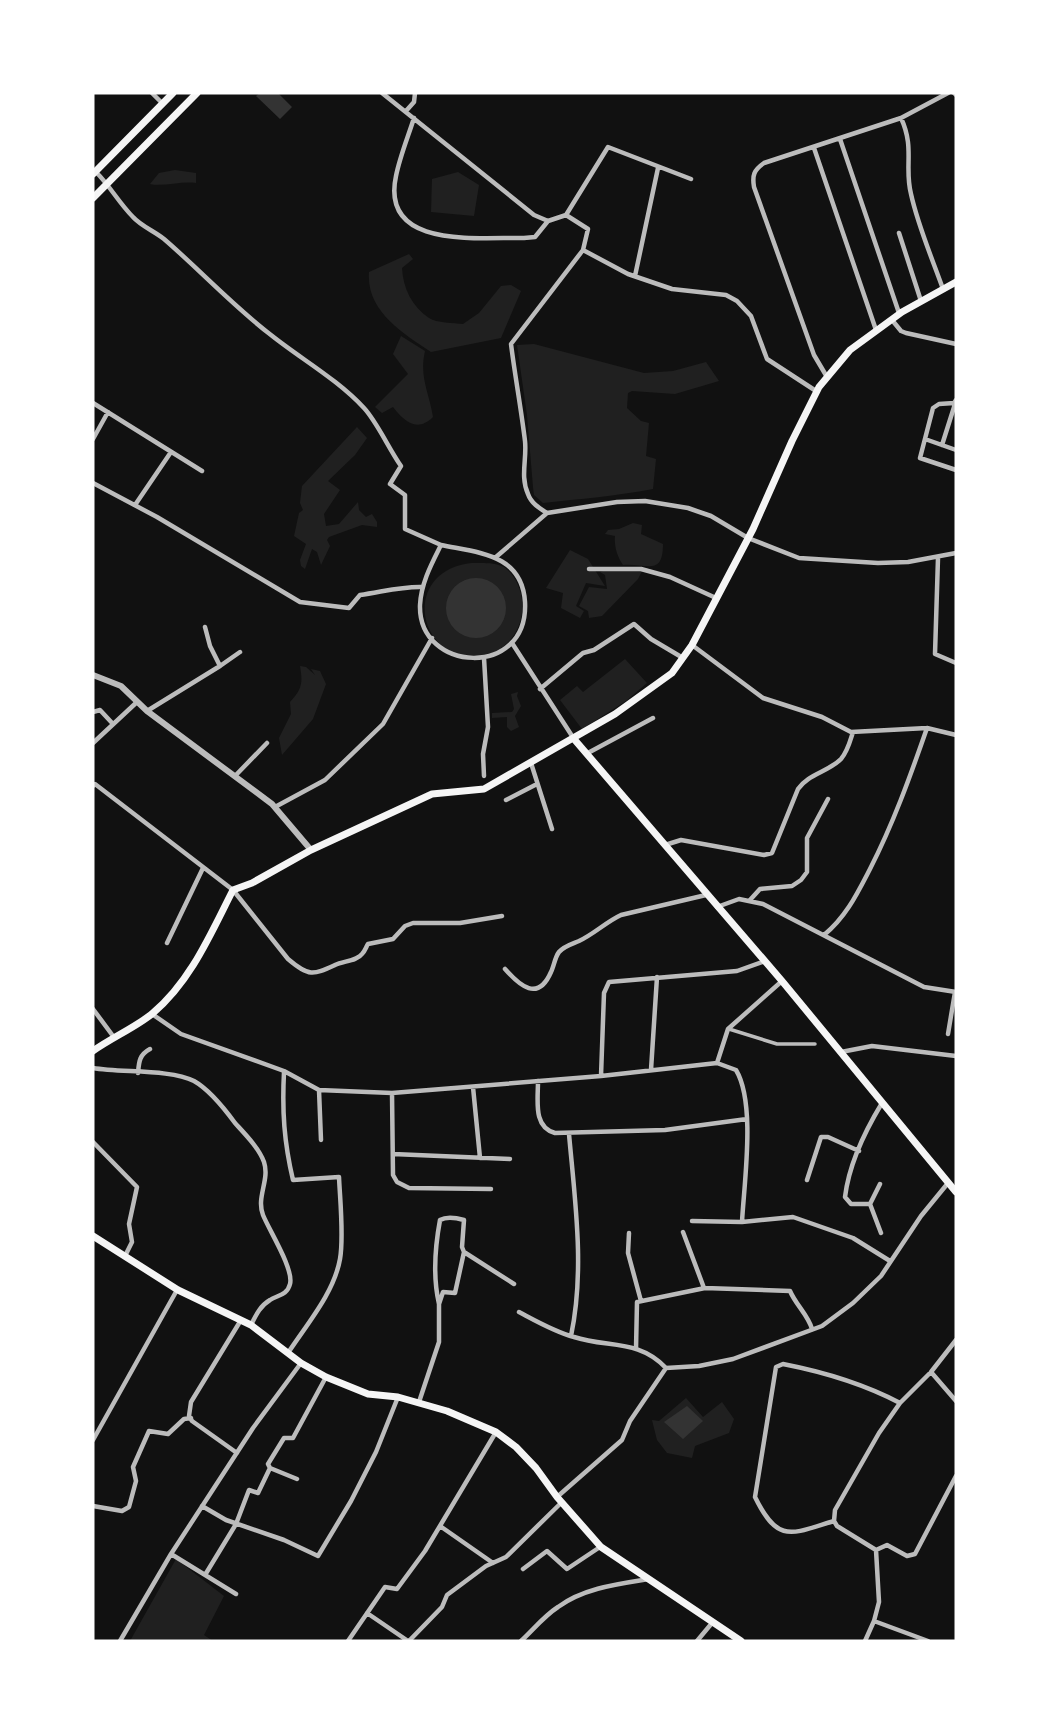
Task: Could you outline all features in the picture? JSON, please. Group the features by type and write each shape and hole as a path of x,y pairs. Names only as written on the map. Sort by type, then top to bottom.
{"main road":[{"path":"94,173 173,93"},
{"path":"93,198 197,93"},
{"path":"93,1051 152,1014 191,969 233,890 432,794 484,789 615,714 672,673 692,645 748,538 817,392 827,377 850,350 900,314 956,282"},
{"path":"574,739 782,981 956,1192"},
{"path":"93,1236 178,1290 251,1325 301,1363 326,1377 368,1394 398,1397 447,1411 496,1432 516,1447 536,1468 601,1547 741,1641"}],"street":[{"path":"152,93 162,103"},
{"path":"382,93 534,215 548,221"},
{"path":"406,111 414,102 415,93"},
{"path":"827,377 814,355 753,180 756,169 764,163 901,118 948,93"},
{"path":"414,118 395,178 396,208 407,222 443,237 535,237 548,221 566,215 608,147 691,179"},
{"path":"901,118 910,149 910,192 943,289"},
{"path":"839,139 900,314"},
{"path":"814,148 877,331"},
{"path":"635,276 658,168"},
{"path":"94,173 108,184 133,218 163,238 205,275 234,306 363,407 401,466 390,484 405,495 405,528 442,545 496,557 517,573 524,590 523,627 512,643 497,654 484,658 464,658 446,652 422,623 420,604 428,570 442,545"},
{"path":"547,513 528,497 523,478 526,443 512,344 583,250 588,229 566,215"},
{"path":"899,233 921,302"},
{"path":"583,250 635,276 672,289 726,295 737,301 751,316 767,359 817,392"},
{"path":"892,320 906,333 956,344"},
{"path":"942,445 956,402 939,404 933,408 920,458 956,470"},
{"path":"93,403 202,471"},
{"path":"93,439 108,412"},
{"path":"925,439 956,450"},
{"path":"135,506 171,452"},
{"path":"93,483 300,602 349,608 360,595 394,591 404,586 424,587"},
{"path":"496,557 547,513 617,502 666,503 688,508 711,516 748,538 799,558 878,563 938,558 956,553"},
{"path":"938,558 935,654 956,663"},
{"path":"589,569 641,569 670,577 716,598"},
{"path":"540,689 583,653 594,650 634,624 651,639 683,659"},
{"path":"205,627 210,646 220,666"},
{"path":"275,807 325,780 383,724 432,638"},
{"path":"512,643 574,739"},
{"path":"692,645 763,698 811,713 853,732 927,728 956,735"},
{"path":"147,711 240,652"},
{"path":"484,658 488,727 483,754 484,776"},
{"path":"93,675 121,686 147,711 275,807 312,850"},
{"path":"93,743 138,701"},
{"path":"93,712 100,710 113,724"},
{"path":"586,754 653,718"},
{"path":"824,935 844,915 878,852 906,790 927,728"},
{"path":"664,846 681,840 764,855 772,853 802,783 841,759 848,749 853,732"},
{"path":"235,776 267,743"},
{"path":"531,762 552,829"},
{"path":"93,786 94,784 233,890 288,959 312,973 320,973 355,959 363,954 368,944 393,939 405,926 413,923 460,923 502,916"},
{"path":"506,800 537,784"},
{"path":"750,900 760,889 792,886 801,880 807,872 807,838 828,799"},
{"path":"167,943 203,868"},
{"path":"505,969 519,985 525,988 540,987 546,981 559,952 600,929 612,919 706,895"},
{"path":"716,907 730,901 750,900 764,904 925,987 956,992 948,1034"},
{"path":"601,1076 606,985 614,981 737,971 765,961"},
{"path":"650,1070 657,977"},
{"path":"717,1063 728,1029 782,981"},
{"path":"93,1009 113,1036"},
{"path":"152,1014 181,1034 284,1071 319,1090 392,1093 601,1076 717,1063 736,1070 740,1077 747,1119 742,1222"},
{"path":"728,1029 777,1044 816,1044"},
{"path":"841,1052 872,1046 956,1056"},
{"path":"138,1073 140,1059 149,1049"},
{"path":"93,1069 184,1077 204,1088 233,1119 264,1162 261,1207 283,1256 290,1285 285,1293 271,1299 257,1311 251,1325"},
{"path":"284,1071 284,1143 293,1180 339,1177 340,1206 340,1258 328,1292 288,1353"},
{"path":"538,1081 539,1118 547,1131 555,1133 665,1130 747,1119"},
{"path":"473,1087 480,1158"},
{"path":"319,1090 321,1140"},
{"path":"392,1093 393,1175 397,1182 402,1186 491,1189"},
{"path":"870,1204 850,1204 845,1196 847,1181 872,1118 882,1102"},
{"path":"569,1134 579,1262 577,1306 570,1336"},
{"path":"807,1180 821,1137 825,1136 859,1151"},
{"path":"93,1142 137,1186 129,1224 132,1242 124,1256"},
{"path":"393,1154 510,1159"},
{"path":"519,1312 570,1336 652,1354 666,1368 699,1366 733,1359 822,1326 853,1303 881,1276 920,1216 948,1182"},
{"path":"880,1184 870,1204 881,1233"},
{"path":"692,1222 742,1222 793,1217 853,1238 890,1261"},
{"path":"419,1403 439,1342 439,1304 434,1285 440,1220 464,1220 461,1247 464,1252 514,1284"},
{"path":"683,1232 704,1289"},
{"path":"629,1233 628,1253 641,1301"},
{"path":"439,1304 443,1292 455,1293 464,1252"},
{"path":"636,1349 637,1302 704,1289 790,1291 796,1305 809,1319 811,1329"},
{"path":"93,1440 178,1290"},
{"path":"191,1418 191,1402 241,1320"},
{"path":"876,1550 838,1526 834,1521 835,1510 900,1402 931,1372 956,1340"},
{"path":"120,1641 202,1506 301,1363"},
{"path":"834,1521 786,1533 772,1525 755,1497 774,1371 783,1364 824,1372 874,1389 900,1402"},
{"path":"368,1613 409,1641 442,1607 447,1595 492,1563 506,1558 560,1500 622,1440 630,1421 666,1368"},
{"path":"931,1372 956,1401"},
{"path":"205,1574 236,1524 249,1490 258,1493 270,1468 268,1464 284,1438 293,1438 326,1377"},
{"path":"202,1506 236,1524 284,1540 318,1556 376,1452 398,1397"},
{"path":"93,1506 121,1511 129,1507 136,1481 132,1467 149,1431 168,1434 184,1419 191,1418 237,1453"},
{"path":"348,1641 385,1587 397,1589 440,1526 496,1432"},
{"path":"270,1468 296,1479"},
{"path":"876,1550 887,1545 907,1556 915,1554 956,1476"},
{"path":"440,1526 492,1563"},
{"path":"523,1569 547,1551 567,1569 601,1547"},
{"path":"865,1641 879,1602 876,1550"},
{"path":"171,1554 236,1594"},
{"path":"521,1641 558,1606 590,1591 614,1584 650,1579"},
{"path":"874,1621 928,1641"},
{"path":"697,1641 713,1622"}],"shaded area":[{"path":"260,93 278,93 292,107 280,119 256,96"},
{"path":"175,170 196,173 196,183 150,184 159,173"},
{"path":"458,172 479,185 474,216 431,212 432,179"},
{"path":"409,254 413,259 402,268 406,290 413,303 432,320 463,324 479,313 501,286 511,285 521,291 501,338 431,352 388,320 373,298 369,272"},
{"path":"401,336 425,351 424,377 433,417 422,424 406,421 393,407 382,413 375,407 408,374 393,354"},
{"path":"534,344 644,373 673,371 706,362 719,381 675,394 628,393 627,408 641,421 649,423 646,456 656,459 653,489 543,503 534,495 517,345"},
{"path":"357,427 367,438 355,455 328,481 340,490 324,514 326,526 339,524 358,502 359,510 366,517 372,514 377,527 362,525 329,537 327,540 330,546 321,565 317,552 312,549 305,569 300,560 306,544 294,536 299,513 303,510 300,503 302,486"},
{"path":"633,523 642,525 641,534 663,544 660,561 656,565 623,565 616,551 615,536 605,534 608,530"},
{"path":"570,550 588,559 605,586 586,583 576,606 584,611 580,618 561,608 563,593 546,588"},
{"path":"472,563 506,568 517,583 522,606 521,618 511,639 503,647 480,656 458,654 441,645 430,631 425,614 426,597 434,581 449,569"},
{"path":"642,571 638,579 602,616 589,618 588,611 579,606 589,587 607,589 605,575 600,572"},
{"path":"476,578 493,583 501,591 506,608 501,625 493,633 476,638 459,633 451,625 446,608 451,591 459,583"},
{"path":"625,659 647,683 626,701 582,729 560,700 577,686 583,692"},
{"path":"300,666 306,667 315,675 311,669 320,671 326,684 313,719 282,755 279,738 291,714 290,702 301,685"},
{"path":"518,692 521,706 515,716 519,727 511,731 507,727 507,717 492,718 492,713 512,712 514,709 511,694"},
{"path":"686,1398 703,1417 722,1402 734,1419 729,1433 695,1446 692,1458 667,1453 657,1440 652,1420 659,1421"},
{"path":"687,1406 703,1421 683,1439 664,1422"},
{"path":"176,1559 224,1596 204,1635 213,1641 130,1641"}]}
